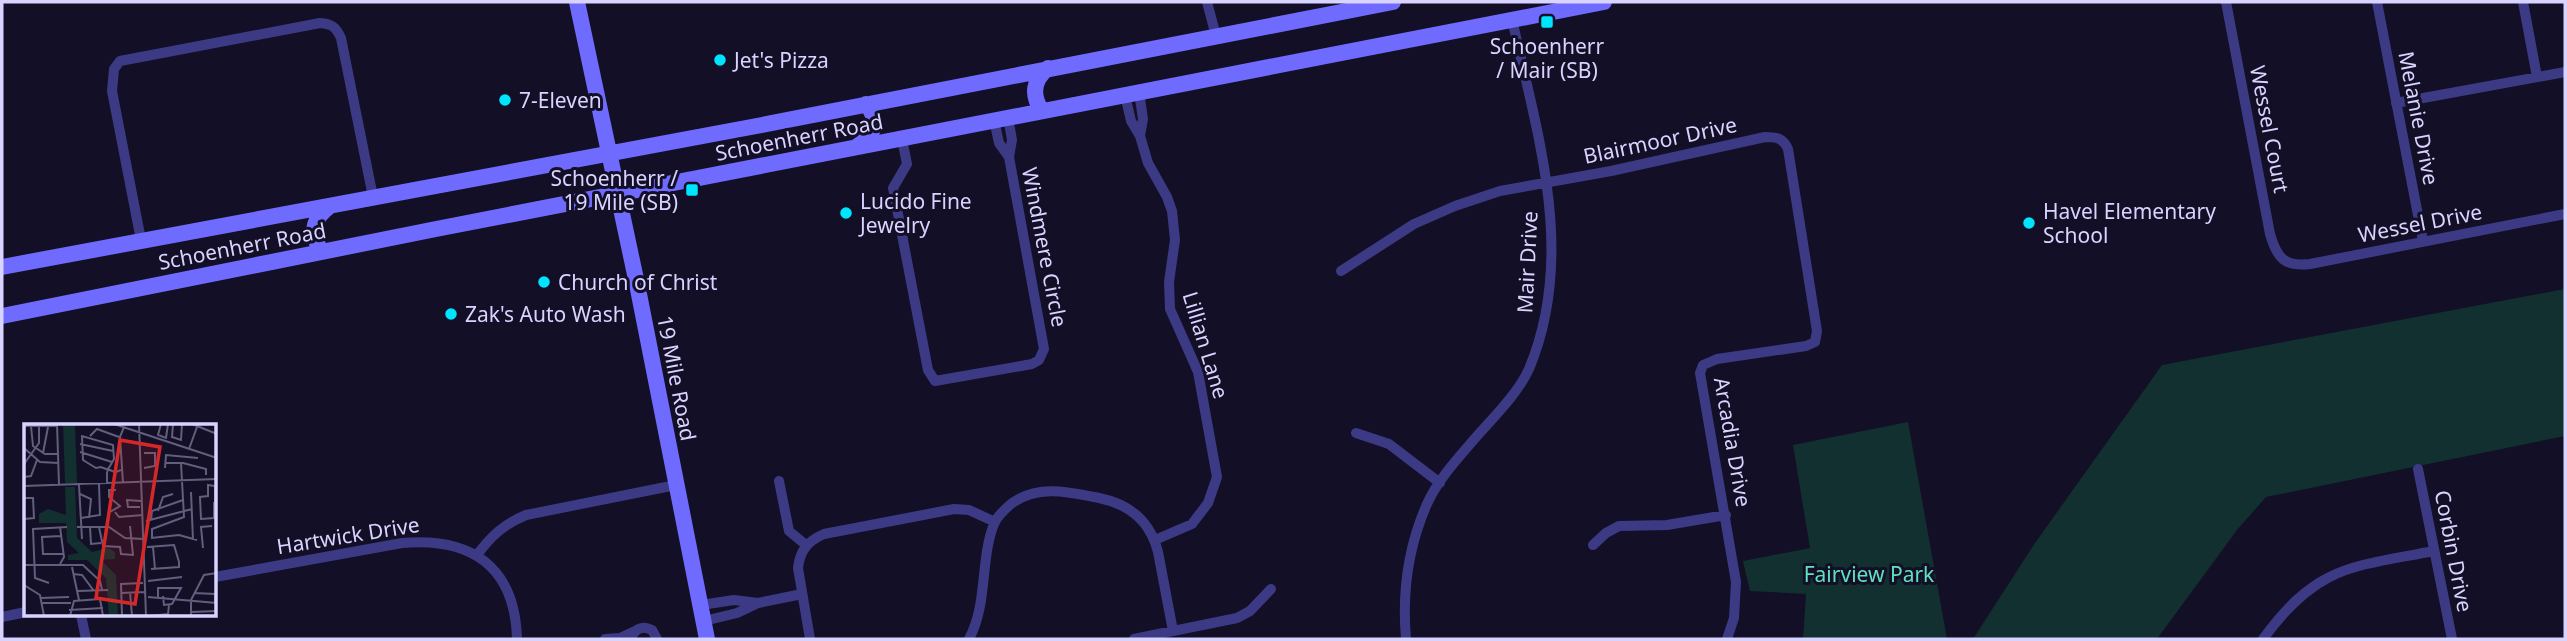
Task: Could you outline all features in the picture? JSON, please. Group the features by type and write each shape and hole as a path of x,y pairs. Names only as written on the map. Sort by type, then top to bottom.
{"main road":[{"name":"19 Mile Road","path":"577,2 707,639"},
{"name":"Schoenherr Road","path":"2,267 1393,2"},
{"name":"Schoenherr Road","path":"2,316 321,251 1604,2"},
{"path":"1042,111 1035,101 1034,90 1041,74 1048,68"},
{"path":"856,147 869,137 875,128 874,115 866,104"},
{"path":"321,251 315,242 313,228 321,213 330,206"}],"street":[{"path":"1207,2 1216,36"},
{"name":"Wessel Court","path":"2226,2 2270,234 2283,260"},
{"name":"Melanie Drive","path":"2377,2 2423,241"},
{"path":"2523,2 2537,77"},
{"name":"Mair Drive","path":"1406,639 1404,606 1408,568 1427,503 1528,370 1543,324 1550,280 1548,182 1512,19"},
{"path":"141,240 112,90 114,69 120,61 320,23 330,24 341,38 373,197"},
{"path":"2396,103 2565,72"},
{"name":"Lillian Lane","path":"1132,93 1131,121 1172,211 1175,240 1169,282 1170,309 1198,372 1217,477 1208,503 1192,524 1155,540"},
{"name":"Windmere Circle","path":"902,138 907,164 893,188 928,370 935,381 1032,364 1039,360 1044,343 1009,157 999,143 1001,119"},
{"name":"Blairmoor Drive","path":"1341,271 1414,223 1500,191 1765,137 1779,138"},
{"name":"Arcadia Drive","path":"1727,639 1736,599 1726,515 1700,373 1703,365 1717,359 1806,346 1815,342 1816,331 1788,149 1785,142 1779,138"},
{"name":"Wessel Drive","path":"2283,260 2291,264 2311,264 2565,214"},
{"path":"1356,433 1389,444 1440,483"},
{"name":"Corbin Drive","path":"2418,469 2452,639"},
{"path":"779,481 789,531 806,545"},
{"path":"517,639 509,594 493,571 477,555 494,533 510,521 526,514 676,485"},
{"path":"969,639 979,610 995,522 1018,499 1051,490 1119,503 1133,510 1147,525 1155,540 1173,632"},
{"path":"810,639 798,568 799,557 806,545 824,534 954,509 969,510 995,522"},
{"path":"1593,545 1611,529 1619,526 1667,525 1726,515"},
{"name":"Hartwick Drive","path":"217,577 414,542 447,543 477,555"},
{"path":"2263,639 2287,608 2313,586 2335,573 2359,565 2434,551"},
{"path":"1134,639 1237,618 1250,611 1271,589"},
{"path":"702,613 737,613 758,603 802,594"},
{"path":"2,618 24,612"},
{"path":"81,616 86,639"},
{"path":"605,639 621,639 648,628 655,633 657,639"}],"green space":[{"path":"2565,289 2565,436 2266,497 2237,530 2157,639 1973,639 2035,543 2162,365"},
{"name":"Fairview Park","path":"1908,422 1947,639 1803,639 1806,594 1750,591 1743,561 1810,548 1793,445"}],"place":[{"name":"Schoenherr / Mair (SB)","path":"1547,22"},
{"name":"Jet's Pizza","path":"720,60"},
{"name":"7-Eleven","path":"505,100"},
{"name":"Schoenherr / 19 Mile (SB)","path":"692,190"},
{"name":"Lucido Fine Jewelry","path":"846,213"},
{"name":"Havel Elementary School","path":"2029,223"},
{"name":"Church of Christ","path":"544,282"},
{"name":"Zak's Auto Wash","path":"451,314"}]}
